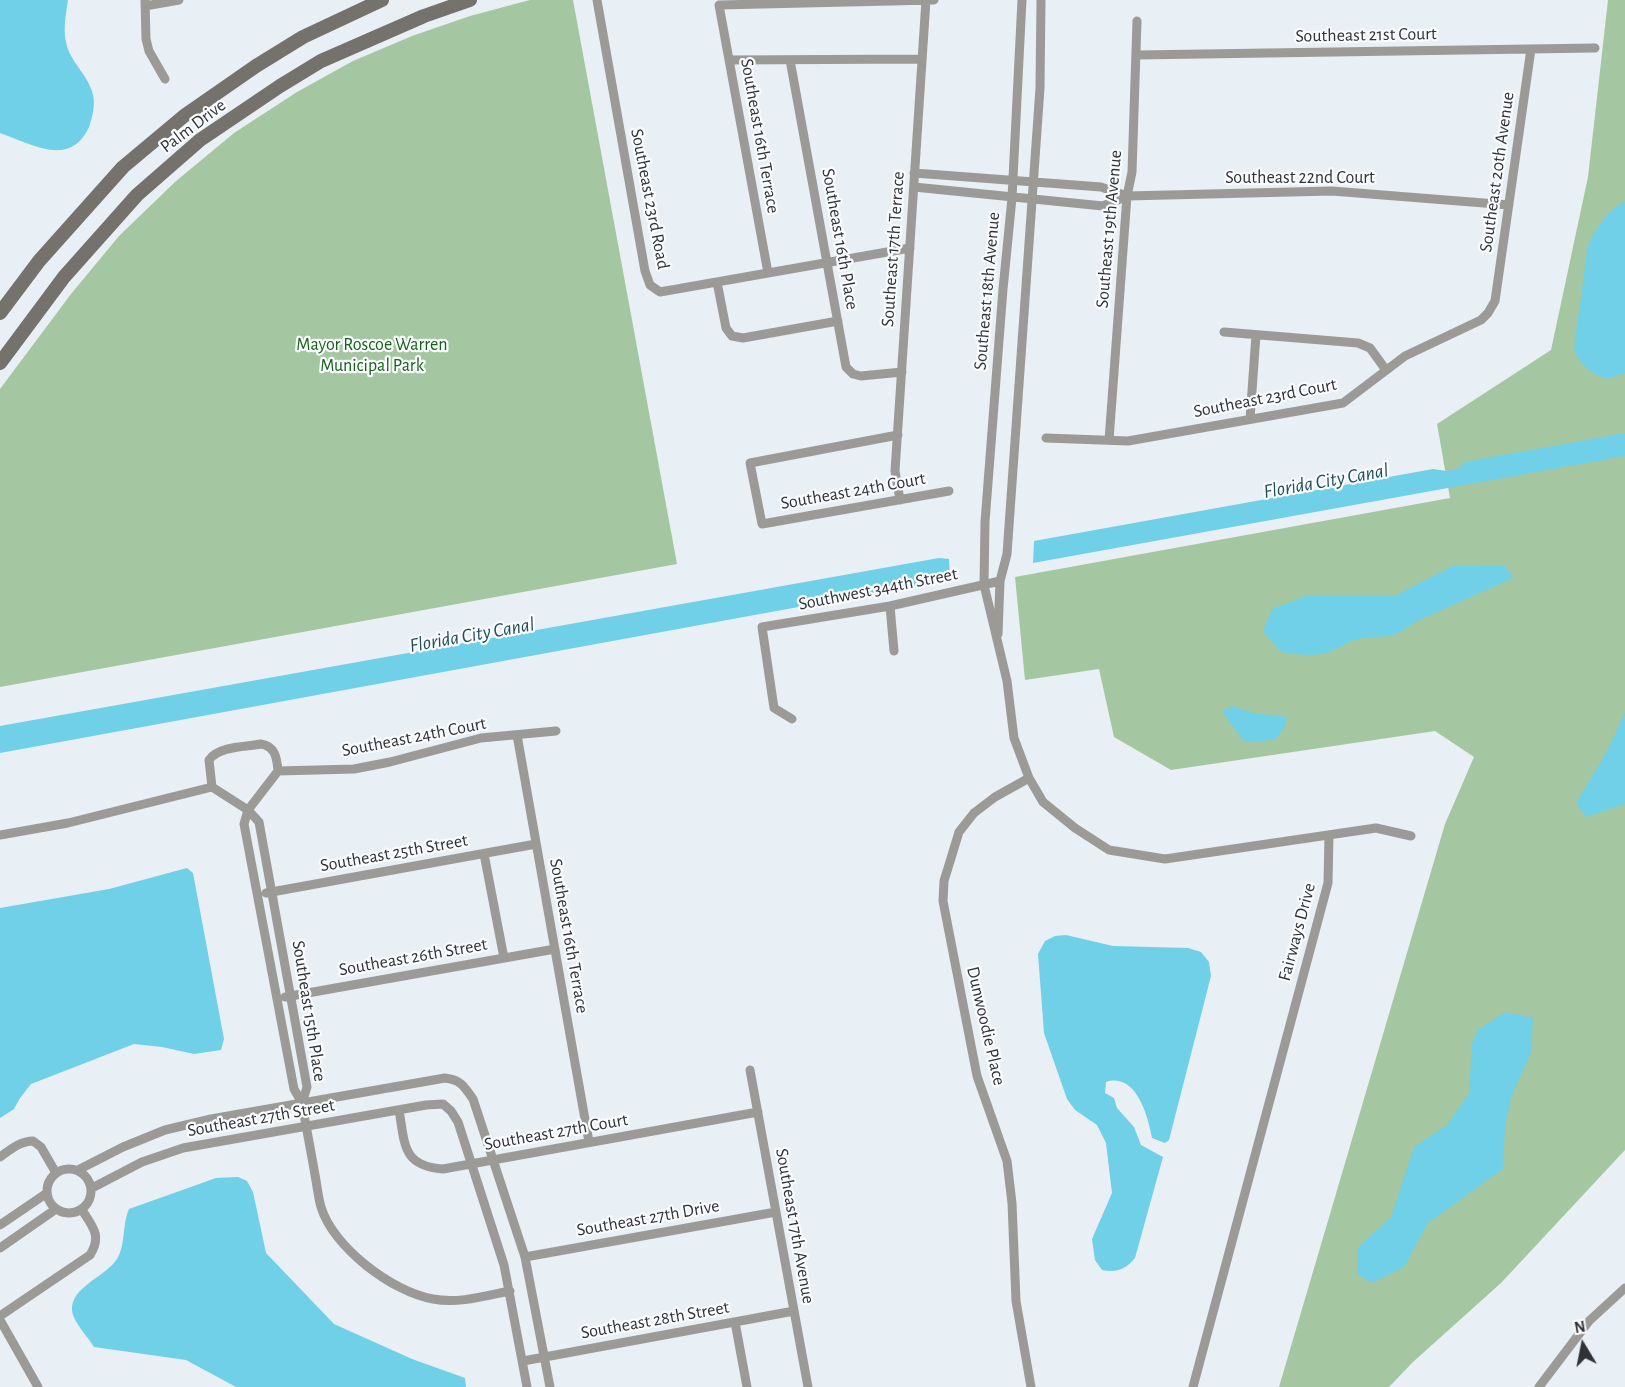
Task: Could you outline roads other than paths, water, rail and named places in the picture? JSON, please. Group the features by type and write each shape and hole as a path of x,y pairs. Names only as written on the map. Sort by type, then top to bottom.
{"main road":[{"name":"Palm Drive","path":"0,313 39,261 123,167 184,116 256,66 303,38 382,0"},
{"name":"Palm Drive","path":"0,363 64,277 130,203 200,140 321,61 424,16 470,0"}],"street":[{"path":"165,79 148,51 145,3 179,0"},
{"name":"Southeast 23rd Road","path":"597,0 645,271 650,285 660,292 910,248"},
{"path":"926,0 934,0"},
{"name":"Southeast 16th Terrace","path":"768,273 719,4 926,0"},
{"name":"Southeast 17th Terrace","path":"900,500 895,471 926,0"},
{"name":"Southeast 18th Avenue","path":"984,585 985,522 1012,198 1022,0"},
{"name":"Southeast 18th Avenue","path":"1000,581 1007,554 1034,182 1040,88 1041,0"},
{"name":"Southeast 19th Avenue","path":"1109,440 1127,196 1132,172 1137,21"},
{"name":"Southeast 21st Court","path":"1137,55 1595,48"},
{"name":"Southeast 20th Avenue","path":"1495,301 1531,49"},
{"path":"729,60 922,59"},
{"name":"Southeast 16th Place","path":"790,60 846,367 853,374 861,376 902,372"},
{"name":"Southeast 22nd Court","path":"914,173 1101,188 1127,196 1332,191 1509,205"},
{"name":"Southeast 22nd Court","path":"914,187 1102,206 1127,196"},
{"path":"717,282 726,328 732,336 743,338 838,321"},
{"name":"Southeast 23rd Court","path":"1046,438 1128,441 1343,403 1405,356 1481,320 1495,301"},
{"path":"1224,332 1358,343 1370,348 1386,370"},
{"path":"1250,419 1256,335"},
{"name":"Southeast 24th Court","path":"898,435 750,463 762,524 949,491"},
{"path":"997,643 1000,581"},
{"name":"Southwest 344th Street","path":"792,719 774,708 762,627 890,606 1000,581"},
{"path":"984,585 1006,681 1014,738 1029,778 1043,802 1075,828 1109,850 1165,859 1376,828 1411,836"},
{"path":"890,606 894,651"},
{"name":"Southeast 24th Court","path":"278,771 354,769 482,738 555,731"},
{"name":"Southeast 16th Terrace","path":"517,735 589,1142"},
{"path":"0,835 68,823 212,787 248,810 278,771 277,758 273,749 261,744 214,754 209,760 212,787"},
{"name":"Dunwoodie Place","path":"1029,778 981,808 959,832 944,881 943,901 977,1076 1007,1161 1012,1203 1016,1301 1031,1387"},
{"name":"Southeast 15th Place","path":"248,810 259,822 272,891 307,1087 302,1103"},
{"name":"Southeast 15th Place","path":"248,810 244,824 294,1089 302,1103"},
{"name":"Fairways Drive","path":"1193,1387 1328,882 1329,835"},
{"name":"Southeast 25th Street","path":"257,894 536,844"},
{"path":"484,854 504,958"},
{"name":"Southeast 26th Street","path":"277,998 555,949"},
{"name":"Southeast 17th Avenue","path":"750,1070 808,1387"},
{"name":"Southeast 27th Street","path":"78,1170 123,1147 165,1130 211,1119 445,1078 456,1079 464,1086 472,1099 493,1160"},
{"path":"302,1103 321,1208 345,1245 358,1259 389,1282 407,1291 433,1299 459,1301 510,1291"},
{"name":"Southeast 27th Street","path":"92,1188 142,1162 183,1149 443,1104 458,1122 472,1164"},
{"name":"Southeast 27th Court","path":"399,1110 408,1153 416,1163 427,1168 443,1169 758,1112"},
{"path":"0,1157 16,1145 33,1141 41,1147 56,1173"},
{"path":"493,1160 525,1257 550,1387"},
{"path":"472,1164 504,1264 528,1387"},
{"path":"63,1169 78,1170 87,1178 92,1188 90,1200 82,1210 69,1214 51,1205 47,1193 49,1182 56,1173 63,1169"},
{"path":"0,1225 47,1193"},
{"path":"25,1208 35,1224"},
{"path":"0,1248 56,1209"},
{"path":"38,1387 0,1318 90,1255 96,1246 96,1232 82,1210"},
{"name":"Southeast 27th Drive","path":"525,1257 776,1212"},
{"path":"1539,1387 1589,1321 1625,1288"},
{"name":"Southeast 28th Street","path":"523,1361 794,1311"},
{"path":"735,1322 747,1387"}],"water":[{"path":"0,0 68,0 66,42 70,55 89,84 94,100 89,127 81,140 71,147 49,150 0,133"},
{"path":"1625,201 1625,373 1607,379 1586,368 1574,348 1588,245 1603,220"},
{"name":"Florida City Canal","path":"1625,433 1625,456 1033,563 1034,541 1433,469 1447,471 1460,468 1464,462"},
{"name":"Florida City Canal","path":"939,558 949,559 950,576 946,580 0,753 0,726"},
{"path":"1455,565 1505,566 1513,578 1413,623 1398,633 1354,640 1322,654 1303,655 1281,652 1263,631 1272,609 1308,595 1396,595"},
{"path":"1232,706 1253,713 1288,717 1275,740 1244,742 1222,711"},
{"path":"1625,712 1625,804 1586,817 1576,803 1606,753"},
{"path":"187,868 193,873 224,1039 221,1050 194,1054 134,1044 31,1084 14,1109 0,1118 0,908 109,889"},
{"path":"1066,935 1113,946 1188,948 1201,952 1209,962 1211,976 1169,1140 1165,1143 1152,1138 1144,1108 1133,1090 1125,1083 1106,1082 1105,1093 1114,1098 1117,1108 1134,1127 1141,1145 1163,1157 1135,1258 1128,1265 1112,1271 1102,1270 1095,1260 1092,1239 1112,1193 1106,1143 1097,1125 1075,1110 1067,1099 1044,1033 1038,954 1045,941 1055,936"},
{"path":"1505,1012 1533,1018 1531,1052 1511,1097 1505,1128 1503,1169 1428,1223 1404,1267 1372,1283 1357,1274 1357,1248 1391,1217 1414,1147 1447,1125 1469,1093 1472,1044 1478,1030"},
{"path":"238,1177 247,1181 253,1192 266,1253 334,1324 412,1359 465,1378 466,1387 236,1387 186,1360 94,1347 75,1319 72,1306 81,1291 112,1266 117,1259 122,1247 129,1209 216,1178"}],"park label":[{"name":"Mayor Roscoe Warren Municipal Park","path":"372,355"}]}
